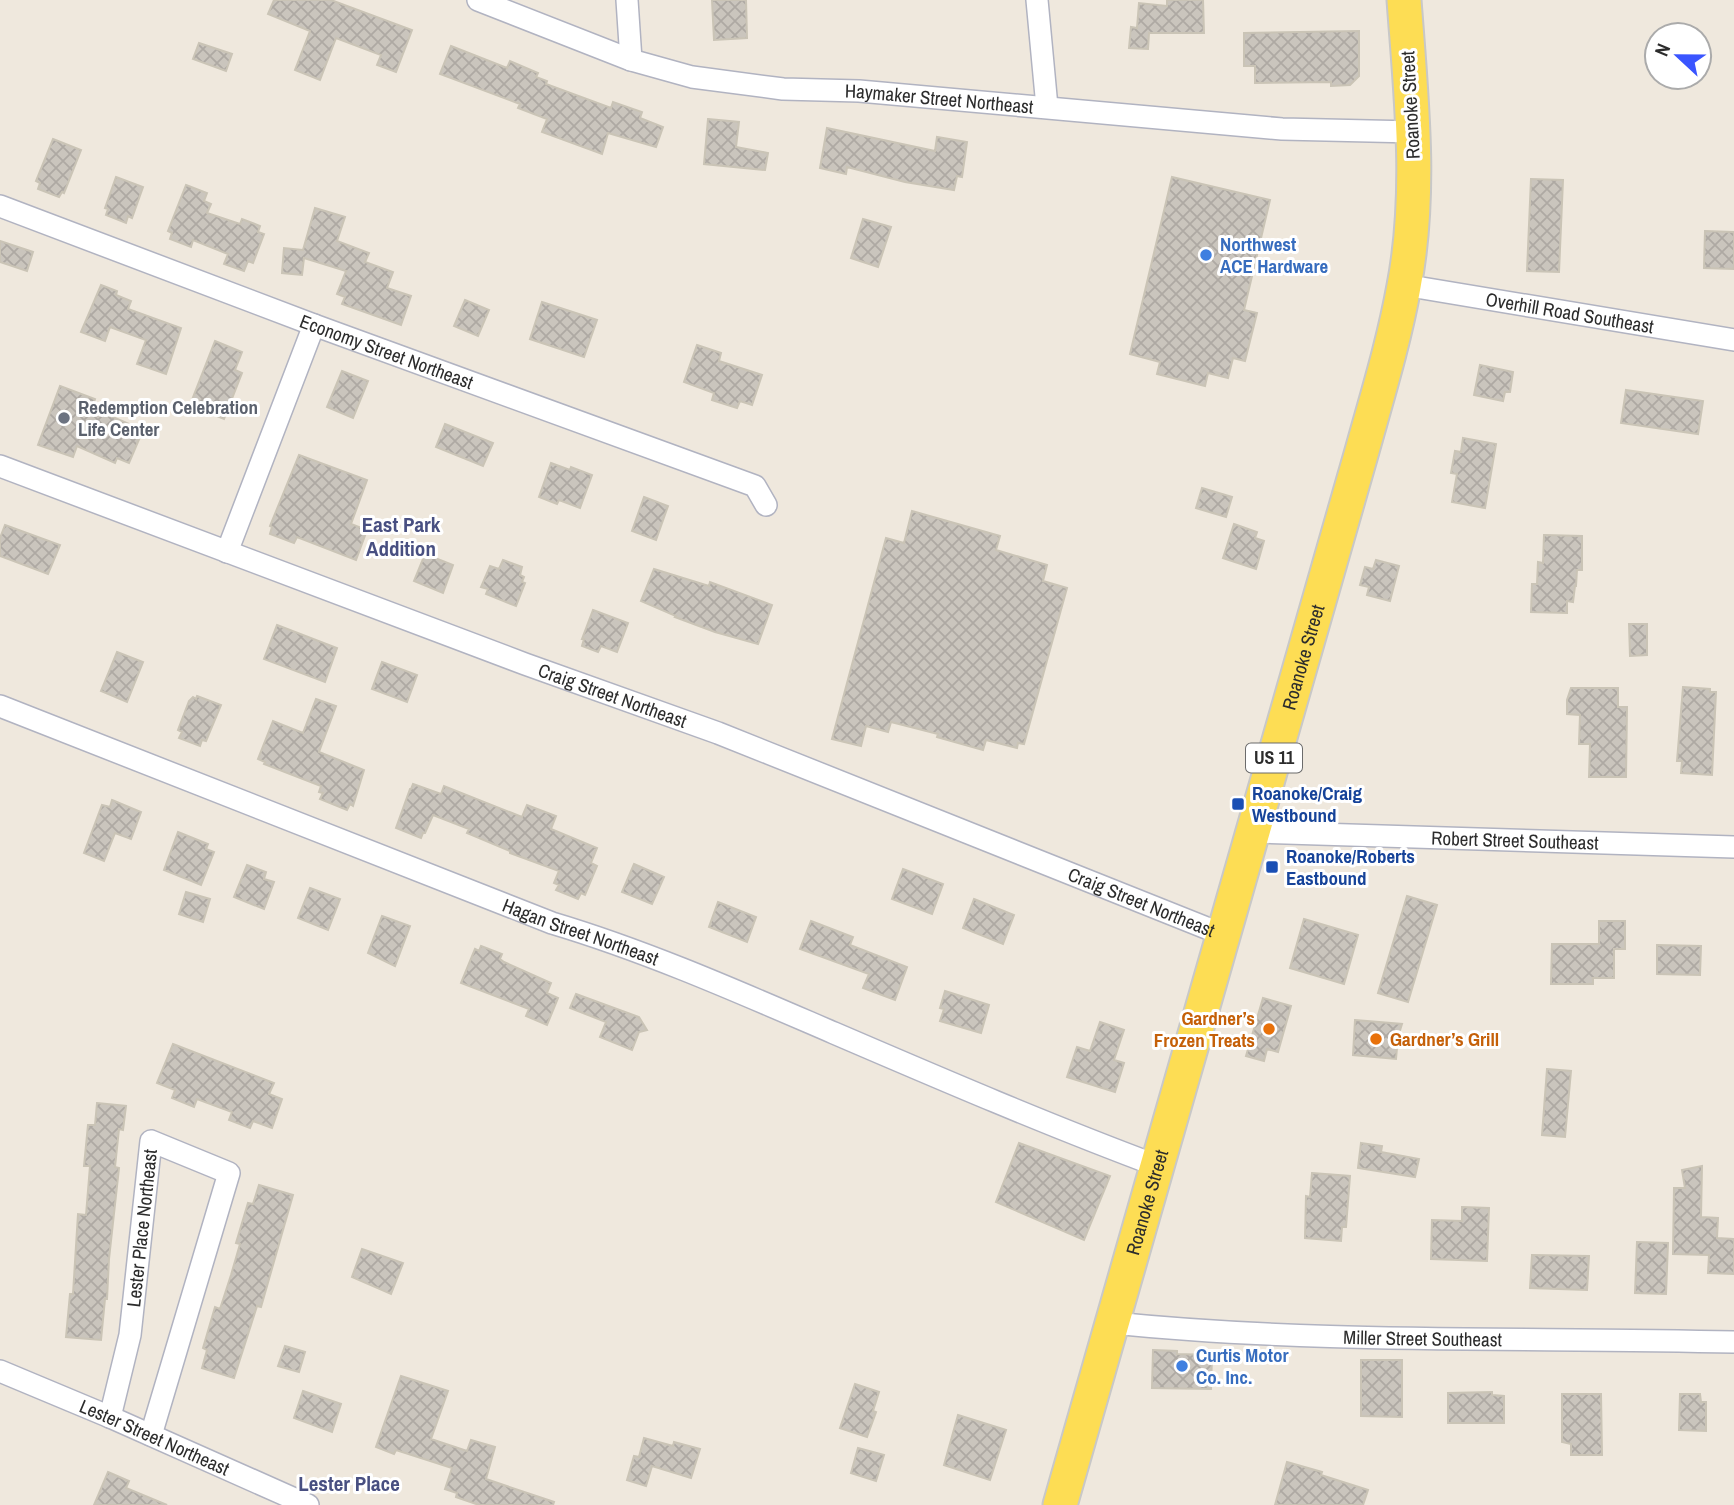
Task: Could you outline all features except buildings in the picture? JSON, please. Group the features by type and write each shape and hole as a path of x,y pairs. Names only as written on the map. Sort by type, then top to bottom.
{"main road":[{"name":"Roanoke Street","path":"1060,1505 1362,452 1404,285 1413,208 1414,132 1404,0"}],"street":[{"name":"Haymaker Street Northeast","path":"478,0 631,60 692,77 783,89 859,91 1282,129 1414,132"},
{"path":"626,0 631,60"},
{"path":"1037,0 1047,107"},
{"name":"Economy Street Northeast","path":"0,206 314,325 755,486 766,505"},
{"name":"Overhill Road Southeast","path":"1404,285 1734,340"},
{"path":"227,552 314,325"},
{"name":"Craig Street Northeast","path":"0,466 525,664 718,733 1224,935"},
{"name":"Hagan Street Northeast","path":"0,706 552,923 609,940 682,968 1061,1130 1158,1166"},
{"name":"Robert Street Southeast","path":"1254,832 1734,847"},
{"name":"Lester Place Northeast","path":"110,1417 130,1335 151,1140 229,1173 151,1435"},
{"name":"Miller Street Southeast","path":"1113,1323 1215,1333 1314,1337 1734,1342"},
{"name":"Lester Street Northeast","path":"0,1371 308,1505"}],"place":[{"name":"Northwest ACE Hardware","path":"1206,255"},
{"name":"Redemption Celebration Life Center","path":"64,418"},
{"name":"Roanoke/Craig Westbound","path":"1238,804"},
{"name":"Roanoke/Roberts Eastbound","path":"1272,867"},
{"name":"Gardner’s Frozen Treats","path":"1269,1029"},
{"name":"Gardner’s Grill","path":"1376,1039"},
{"name":"Curtis Motor Co. Inc.","path":"1182,1366"}],"district":[{"name":"East Park Addition","path":"401,537"},
{"name":"Lester Place","path":"349,1484"}]}
